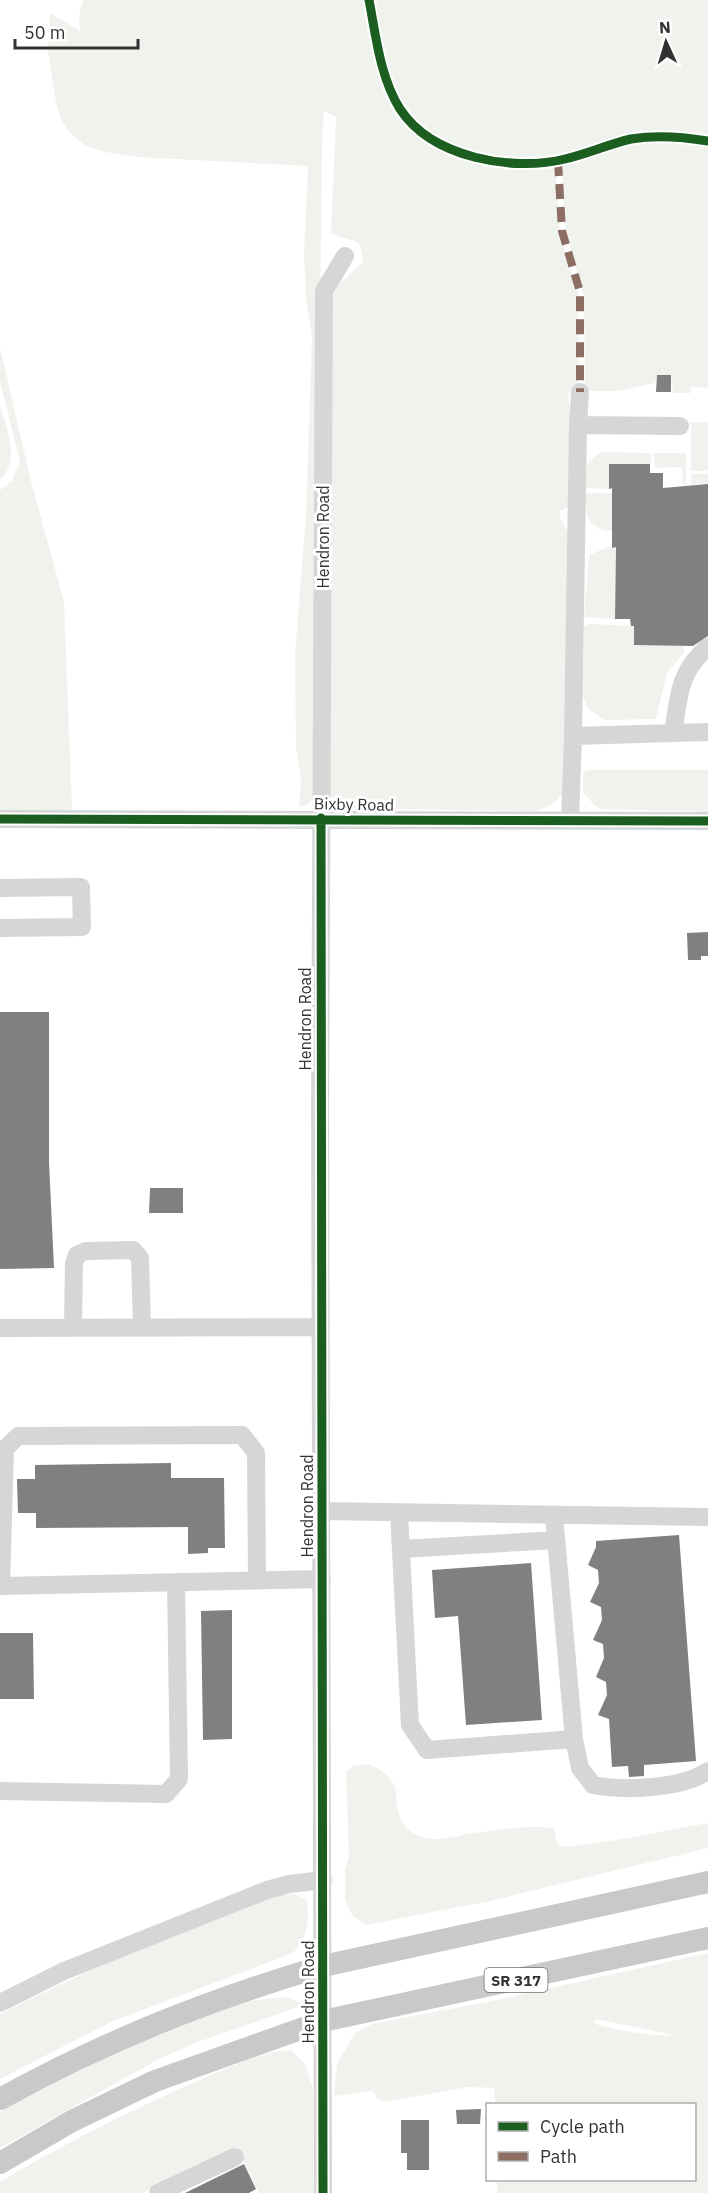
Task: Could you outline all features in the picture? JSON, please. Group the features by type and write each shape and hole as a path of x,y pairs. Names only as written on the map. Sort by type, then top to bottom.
{"main road":[{"path":"0,2099 98,2047 176,2014 323,1966 708,1882"},
{"name":"SR 317","path":"0,2163 72,2121 155,2081 323,2021 708,1938"}],"street":[{"name":"Hendron Road","path":"323,2193 321,818 324,291 345,256"},
{"path":"570,820 580,392"},
{"path":"578,425 680,426"},
{"path":"673,733 681,681 695,658 708,647"},
{"path":"573,736 708,732"},
{"name":"Bixby Road","path":"0,819 321,818 708,821"},
{"path":"0,888 81,887 82,927 0,928"},
{"path":"73,1328 74,1263 77,1255 86,1251 121,1250 133,1250 140,1258 142,1327"},
{"path":"0,1328 321,1327"},
{"path":"257,1580 256,1454 242,1435 18,1436 5,1449 0,1586 322,1579"},
{"path":"322,1511 708,1517 708,1527"},
{"path":"399,1513 410,1725 427,1750 574,1739"},
{"path":"554,1515 574,1739 580,1768 593,1785 616,1790 694,1780 708,1771"},
{"path":"400,1549 556,1540"},
{"path":"0,1791 166,1794 179,1779 176,1582"},
{"path":"0,2003 64,1971 267,1890 290,1884 323,1881"},
{"path":"158,2193 235,2157"}],"shaded area":[{"path":"83,0 365,0 367,28 386,94 403,122 420,137 440,150 486,164 510,168 556,167 559,231 578,293 579,391 568,393 570,416 568,507 560,511 560,518 569,534 564,791 550,806 531,811 352,808 344,807 330,796 333,295 335,288 363,262 357,243 331,233 336,117 324,111 315,797 307,805 299,807 301,779 296,749 295,655 306,515 312,336 306,297 304,254 308,166 138,157 105,152 86,146 69,132 61,120 48,51 50,13 80,31 79,16"},
{"path":"374,0 708,0 708,137 648,133 615,139 555,157 521,161 499,159 457,146 437,136 420,123 405,107 394,89 384,57"},
{"path":"651,140 708,144 708,388 691,387 691,393 673,393 671,375 657,375 655,383 618,391 585,391 584,298 565,226 562,168 567,163 630,143"},
{"path":"0,348 31,481 64,602 72,810 0,811 0,490 12,481 20,461 0,382"},
{"path":"0,405 9,434 11,454 10,463 0,480"},
{"path":"691,422 708,423 708,471 691,471"},
{"path":"599,453 651,453 651,464 609,464 609,489 585,488 587,464"},
{"path":"654,453 686,453 686,484 683,484 682,467 655,468"},
{"path":"691,474 708,474 708,484 691,484"},
{"path":"585,493 612,493 612,531 598,528 590,520 587,514"},
{"path":"608,547 616,547 615,619 584,617 589,555"},
{"path":"589,624 634,626 634,645 683,643 684,652 667,673 656,719 604,720 588,709 583,697 584,626"},
{"path":"587,770 708,770 708,812 603,809 595,806 583,792 583,773"},
{"path":"369,1764 382,1772 395,1786 400,1818 406,1827 415,1834 431,1839 543,1827 554,1828 557,1844 564,1847 617,1840 708,1823 708,1848 490,1901 366,1925 352,1915 345,1900 345,1871 349,1855 346,1772 353,1766"},
{"path":"295,1894 307,1901 308,1916 305,1935 293,1953 113,2021 0,2079 0,2014 121,1955 263,1897"},
{"path":"708,1953 708,2193 497,2193 497,2181 696,2181 696,2103 495,2103 494,2088 468,2087 385,2102 377,2098 373,2091 334,2096 337,2064 355,2033 372,2024 497,2000","holes":["596,2019 674,2035 633,2032 594,2023"]},
{"path":"283,1997 301,2002 298,2007 195,2043 159,2059 0,2148 0,2112 14,2103 129,2046 246,2001"},
{"path":"291,2050 306,2065 313,2090 314,2193 259,2193 237,2147 142,2193 0,2193 0,2182 126,2114 247,2060 269,2053"}],"building":[{"path":"657,375 671,375 671,392 656,392"},
{"path":"609,464 650,464 650,473 663,473 663,488 708,484 708,636 693,646 634,645 634,626 631,626 630,619 615,619 616,547 612,548 612,488 609,489"},
{"path":"708,932 708,956 701,956 701,960 688,960 687,933"},
{"path":"0,1012 49,1012 49,1162 54,1268 0,1269"},
{"path":"150,1188 183,1188 183,1213 149,1213"},
{"path":"171,1463 171,1478 224,1478 225,1548 208,1548 208,1553 188,1554 188,1527 36,1528 36,1513 18,1513 17,1479 35,1479 35,1465"},
{"path":"679,1535 696,1761 644,1765 644,1776 629,1777 628,1766 612,1767 609,1719 598,1715 607,1695 606,1682 596,1677 604,1658 603,1644 593,1640 602,1620 601,1607 590,1602 599,1583 598,1570 588,1565 596,1547 596,1541"},
{"path":"531,1563 542,1720 466,1725 458,1616 435,1618 432,1570"},
{"path":"232,1610 232,1739 203,1740 201,1611"},
{"path":"0,1633 33,1633 34,1699 0,1699"},
{"path":"481,2109 480,2124 457,2124 456,2110"},
{"path":"401,2120 429,2120 429,2170 407,2170 407,2153 401,2153"},
{"path":"244,2164 256,2189 249,2193 185,2193"}],"marked path":[{"path":"558,161 562,231 580,292 580,392"}],"cycle path":[{"path":"369,0 383,70 393,97 414,126 453,150 498,162 522,164 565,159 631,139 670,137 708,141"},
{"path":"321,818 323,2193"},
{"path":"0,819 708,821"}]}
